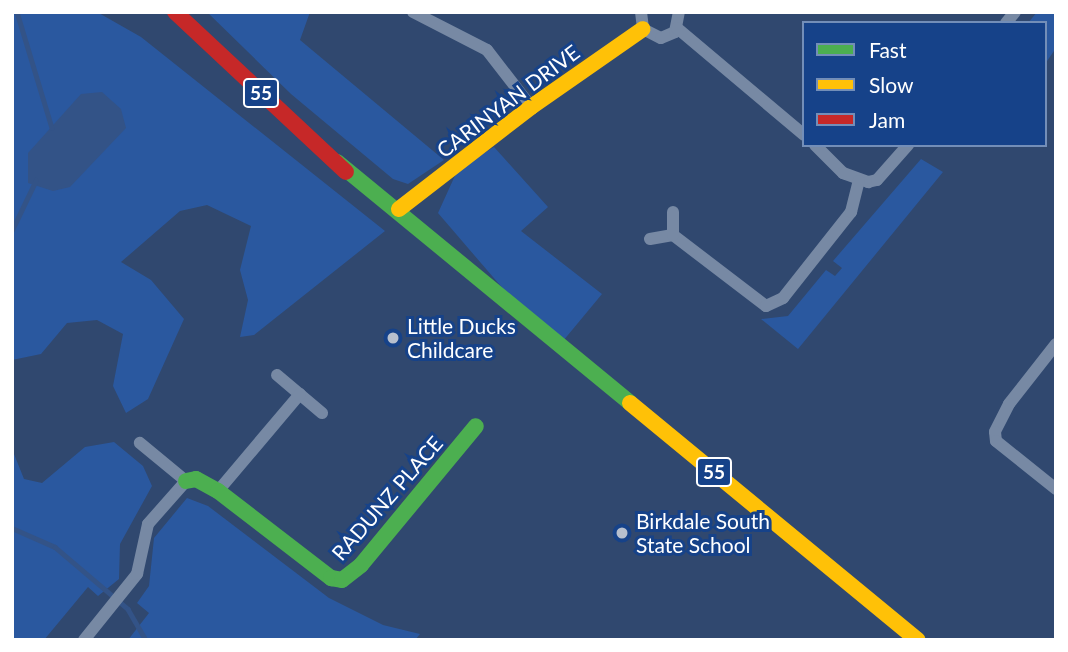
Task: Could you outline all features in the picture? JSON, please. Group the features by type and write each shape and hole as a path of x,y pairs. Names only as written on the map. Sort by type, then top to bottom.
{"main road":[{"name":"55","path":"167,12 180,18 337,162 399,209 458,263 918,640"},
{"name":"CARINYAN DRIVE","path":"399,209 531,107 643,29"},
{"name":"55","path":"337,162 358,186 438,253 458,263"},
{"name":"RADUNZ PLACE","path":"186,481 196,479 218,491 331,578 342,580 361,565 476,426"}],"street":[{"path":"413,12 487,50 531,107"},
{"path":"641,12 643,29 661,38 677,28"},
{"path":"677,28 679,12"},
{"path":"677,28 802,133"},
{"path":"817,147 859,181 877,180 906,147"},
{"path":"650,239 673,236 766,306 783,298 851,212 859,181"},
{"path":"673,212 673,236"},
{"path":"1056,344 1009,404 995,432 996,441 1056,489"},
{"path":"277,375 323,413"},
{"path":"218,491 300,394"},
{"path":"85,638 137,574 148,524 186,481 140,443"}],"shaded area":[{"path":"12,12 97,12 141,37 385,231 254,335 240,337 248,300 240,270 251,226 207,205 180,211 121,262 151,280 184,319 148,399 126,413 113,386 123,334 97,320 67,323 41,354 12,360"},
{"path":"207,12 310,12 300,40 444,160 408,184 393,179 291,94"},
{"path":"1037,12 1056,12 1056,48 1047,61 1047,21 1030,21"},
{"path":"102,92 121,109 126,128 70,187 53,191 28,183 28,153 81,94"},
{"path":"494,147 548,207 521,231 602,294 563,341 517,305 438,213 458,169"},
{"path":"921,159 943,172 798,349 761,319 788,316 826,270 835,276 842,268 833,261"},
{"path":"114,442 143,466 152,486 120,544 119,579 98,596 88,587 44,640 12,640 12,449 24,479 42,483 85,447"},
{"path":"187,498 208,506 329,598 383,625 420,634 415,640 128,640 149,613 137,603 149,586 154,538"}],"waterway":[{"path":"17,12 52,128"},
{"path":"12,230 36,180"},
{"path":"12,528 55,547 128,609 146,640"}],"traffic: fast":[{"path":"337,162 630,403"},
{"path":"186,481 196,479 218,491 331,578 342,580 361,565 476,426"}],"traffic: slow":[{"path":"399,209 531,107 643,29"},
{"path":"630,403 918,640"}],"traffic: jam":[{"path":"175,12 346,172"}],"place":[{"name":"Little Ducks Childcare","path":"393,338"},
{"name":"Birkdale South State School","path":"622,533"}]}
